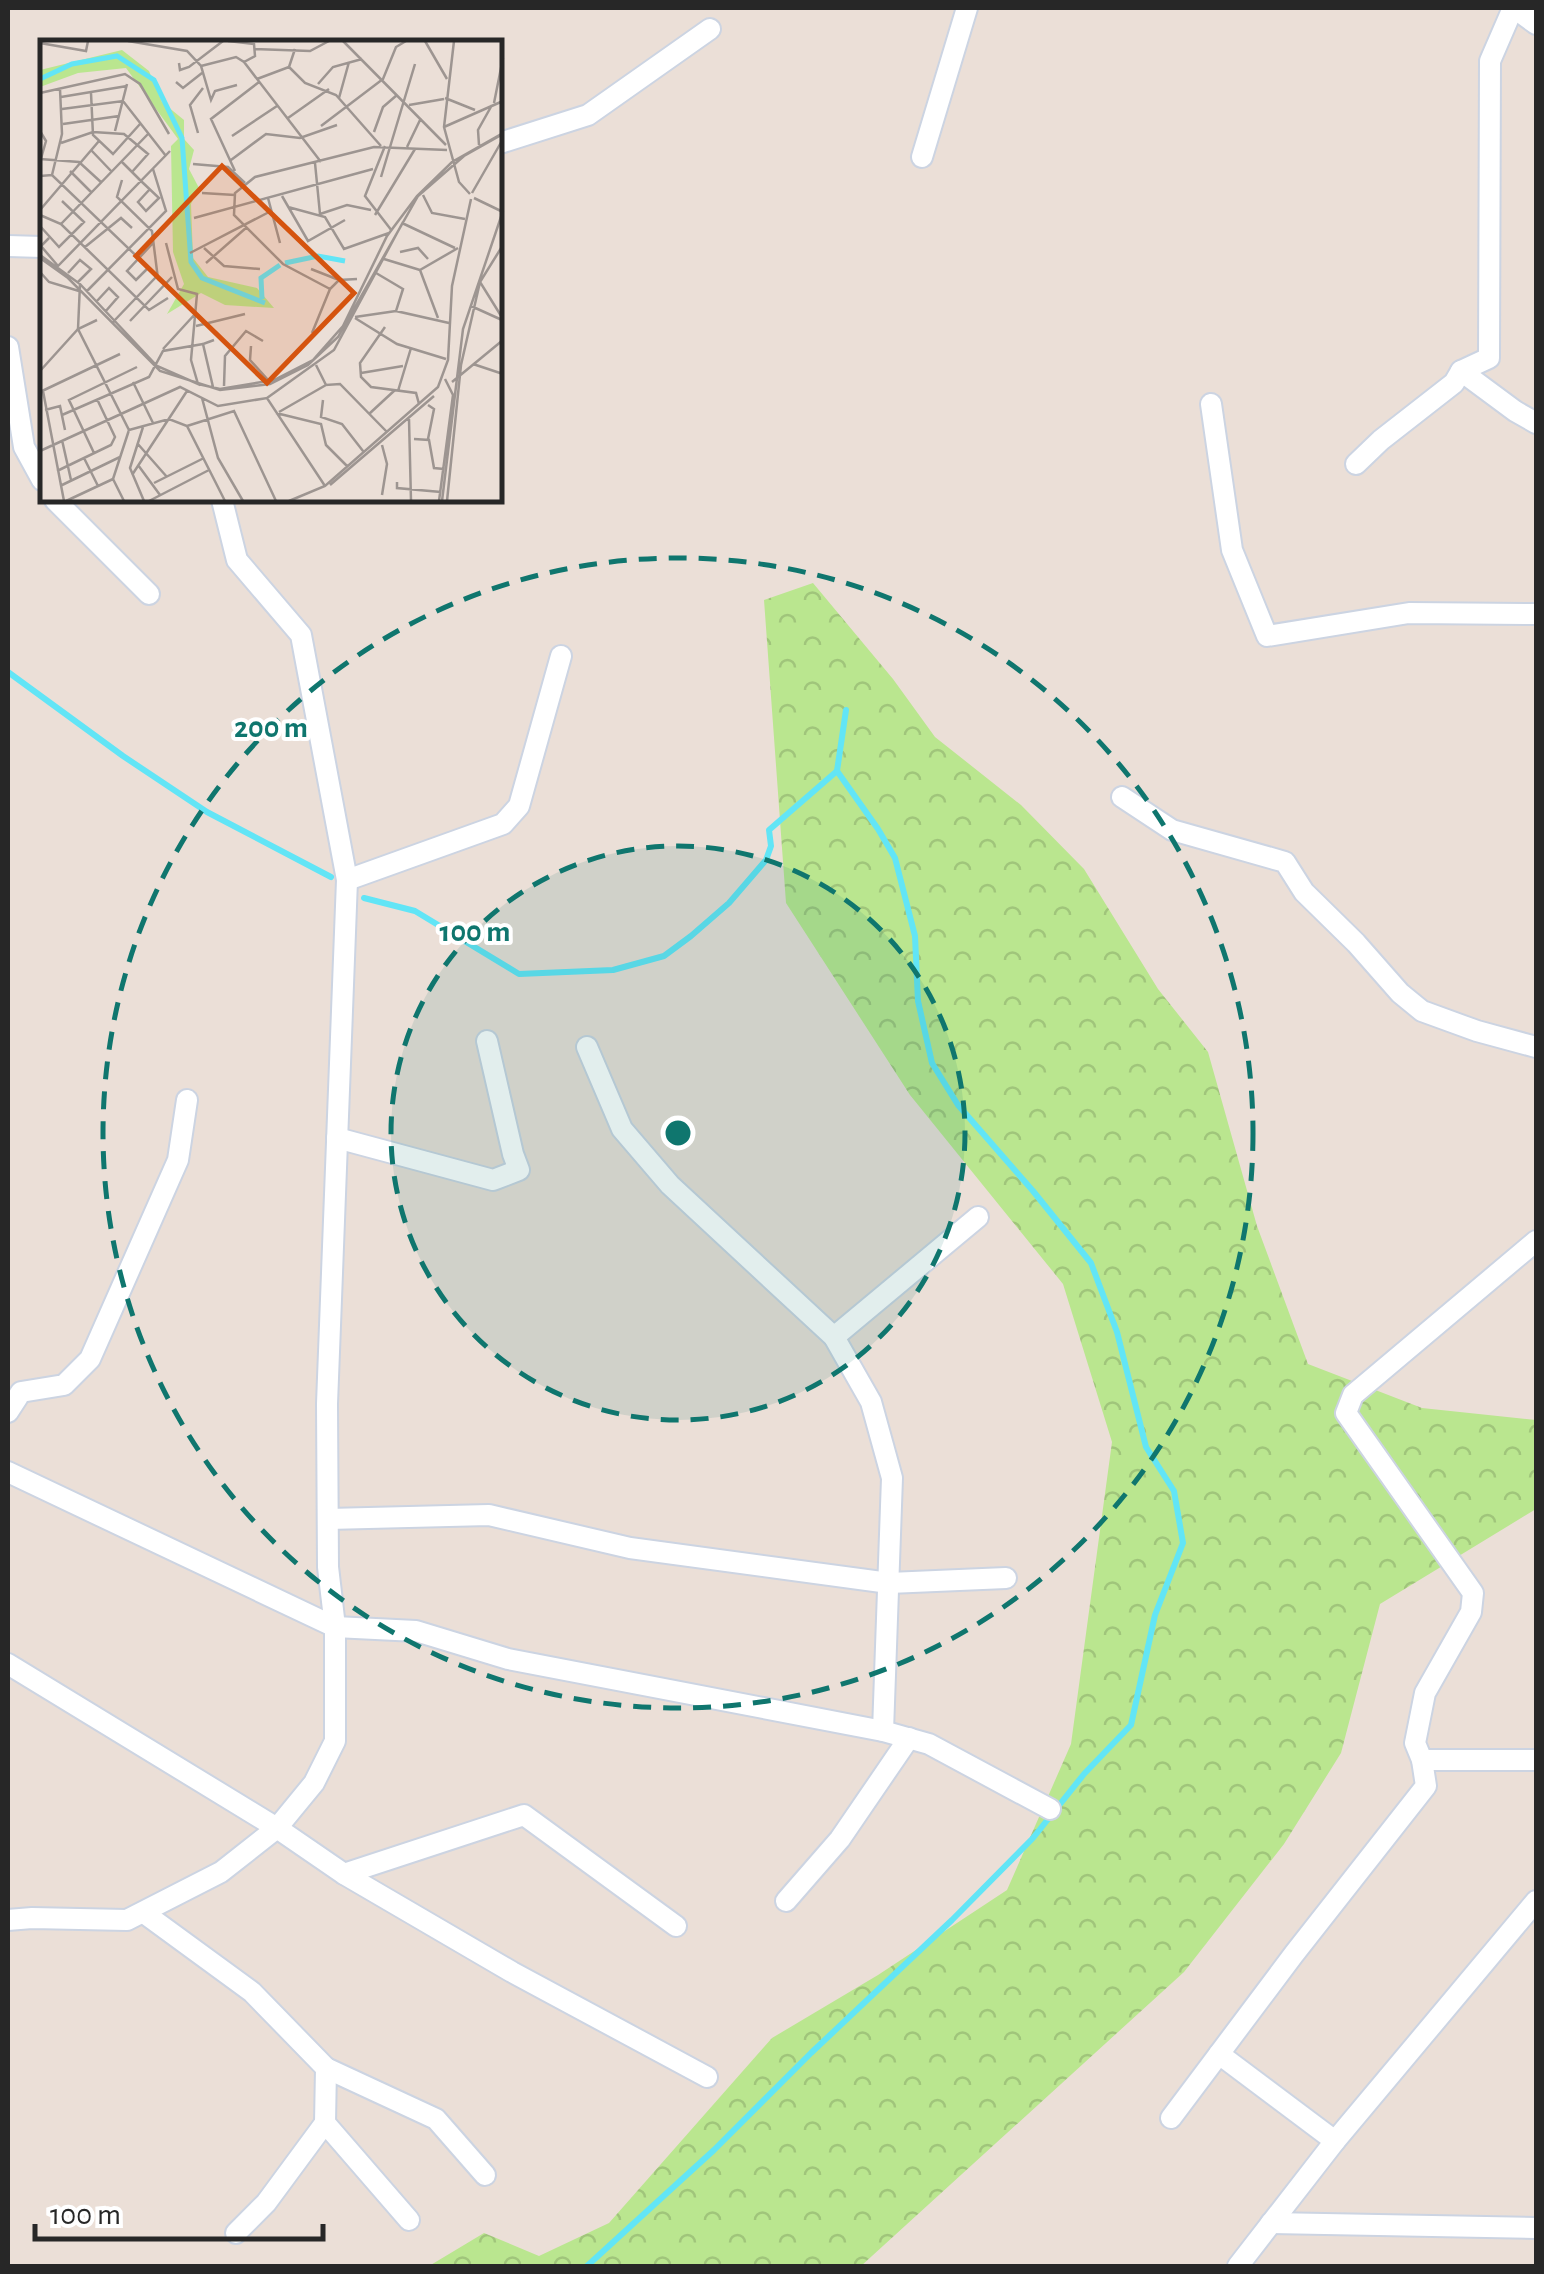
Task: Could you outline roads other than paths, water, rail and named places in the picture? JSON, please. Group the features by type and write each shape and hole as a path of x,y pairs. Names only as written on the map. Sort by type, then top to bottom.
{"street":[{"path":"922,157 966,8"},
{"path":"1356,464 1454,383 1462,371 1490,358 1490,60 1514,8 1536,24"},
{"path":"502,142 588,114 710,29"},
{"path":"8,246 40,247"},
{"path":"8,348 24,448 40,476"},
{"path":"1462,371 1536,423"},
{"path":"1211,404 1232,550 1268,636 1409,613 1536,614"},
{"path":"57,502 149,594"},
{"path":"8,1920 127,1920 221,1872 276,1828 314,1783 335,1741 335,1627 328,1568 326,1404 347,880 301,635 238,560 223,502"},
{"path":"347,880 502,824 519,806 561,656"},
{"path":"1122,797 1172,830 1284,862 1304,892 1400,994 1422,1011 1536,1047"},
{"path":"337,1138 494,1180 519,1170 487,1042"},
{"path":"587,1047 622,1129 670,1185 834,1337 872,1402 892,1478 883,1731"},
{"path":"8,1412 22,1392 64,1385 90,1359 178,1160 187,1100"},
{"path":"834,1337 978,1216"},
{"path":"1170,2118 1426,1786 1415,1743 1425,1692 1471,1612 1473,1593 1346,1414 1352,1395 1536,1240"},
{"path":"8,1472 335,1627 416,1631 508,1658 883,1731 929,1744 1050,1809"},
{"path":"328,1519 489,1516 630,1548 889,1583 1006,1578"},
{"path":"8,1664 344,1874 512,1972 706,2077"},
{"path":"786,1901 840,1839 909,1738"},
{"path":"1422,1760 1536,1760"},
{"path":"344,1874 524,1814 676,1926"},
{"path":"1238,2266 1335,2141 1535,1906"},
{"path":"144,1913 252,1992 326,2068 436,2119 485,2174"},
{"path":"1219,2054 1335,2141"},
{"path":"236,2234 266,2203 325,2123 326,2068"},
{"path":"325,2123 409,2220"},
{"path":"1271,2223 1536,2228"}],"waterway":[{"path":"8,672 207,812 331,877"},
{"path":"587,2266 714,2150 952,1920 1033,1838 1084,1774 1131,1725 1155,1615 1183,1543 1174,1491 1146,1447 1117,1332 1091,1263 958,1105 932,1063 918,1001 915,936 895,858 837,771 846,710"},
{"path":"364,898 415,911 519,974 613,970 664,956 729,903 766,860 771,846 769,830 837,771"}]}
